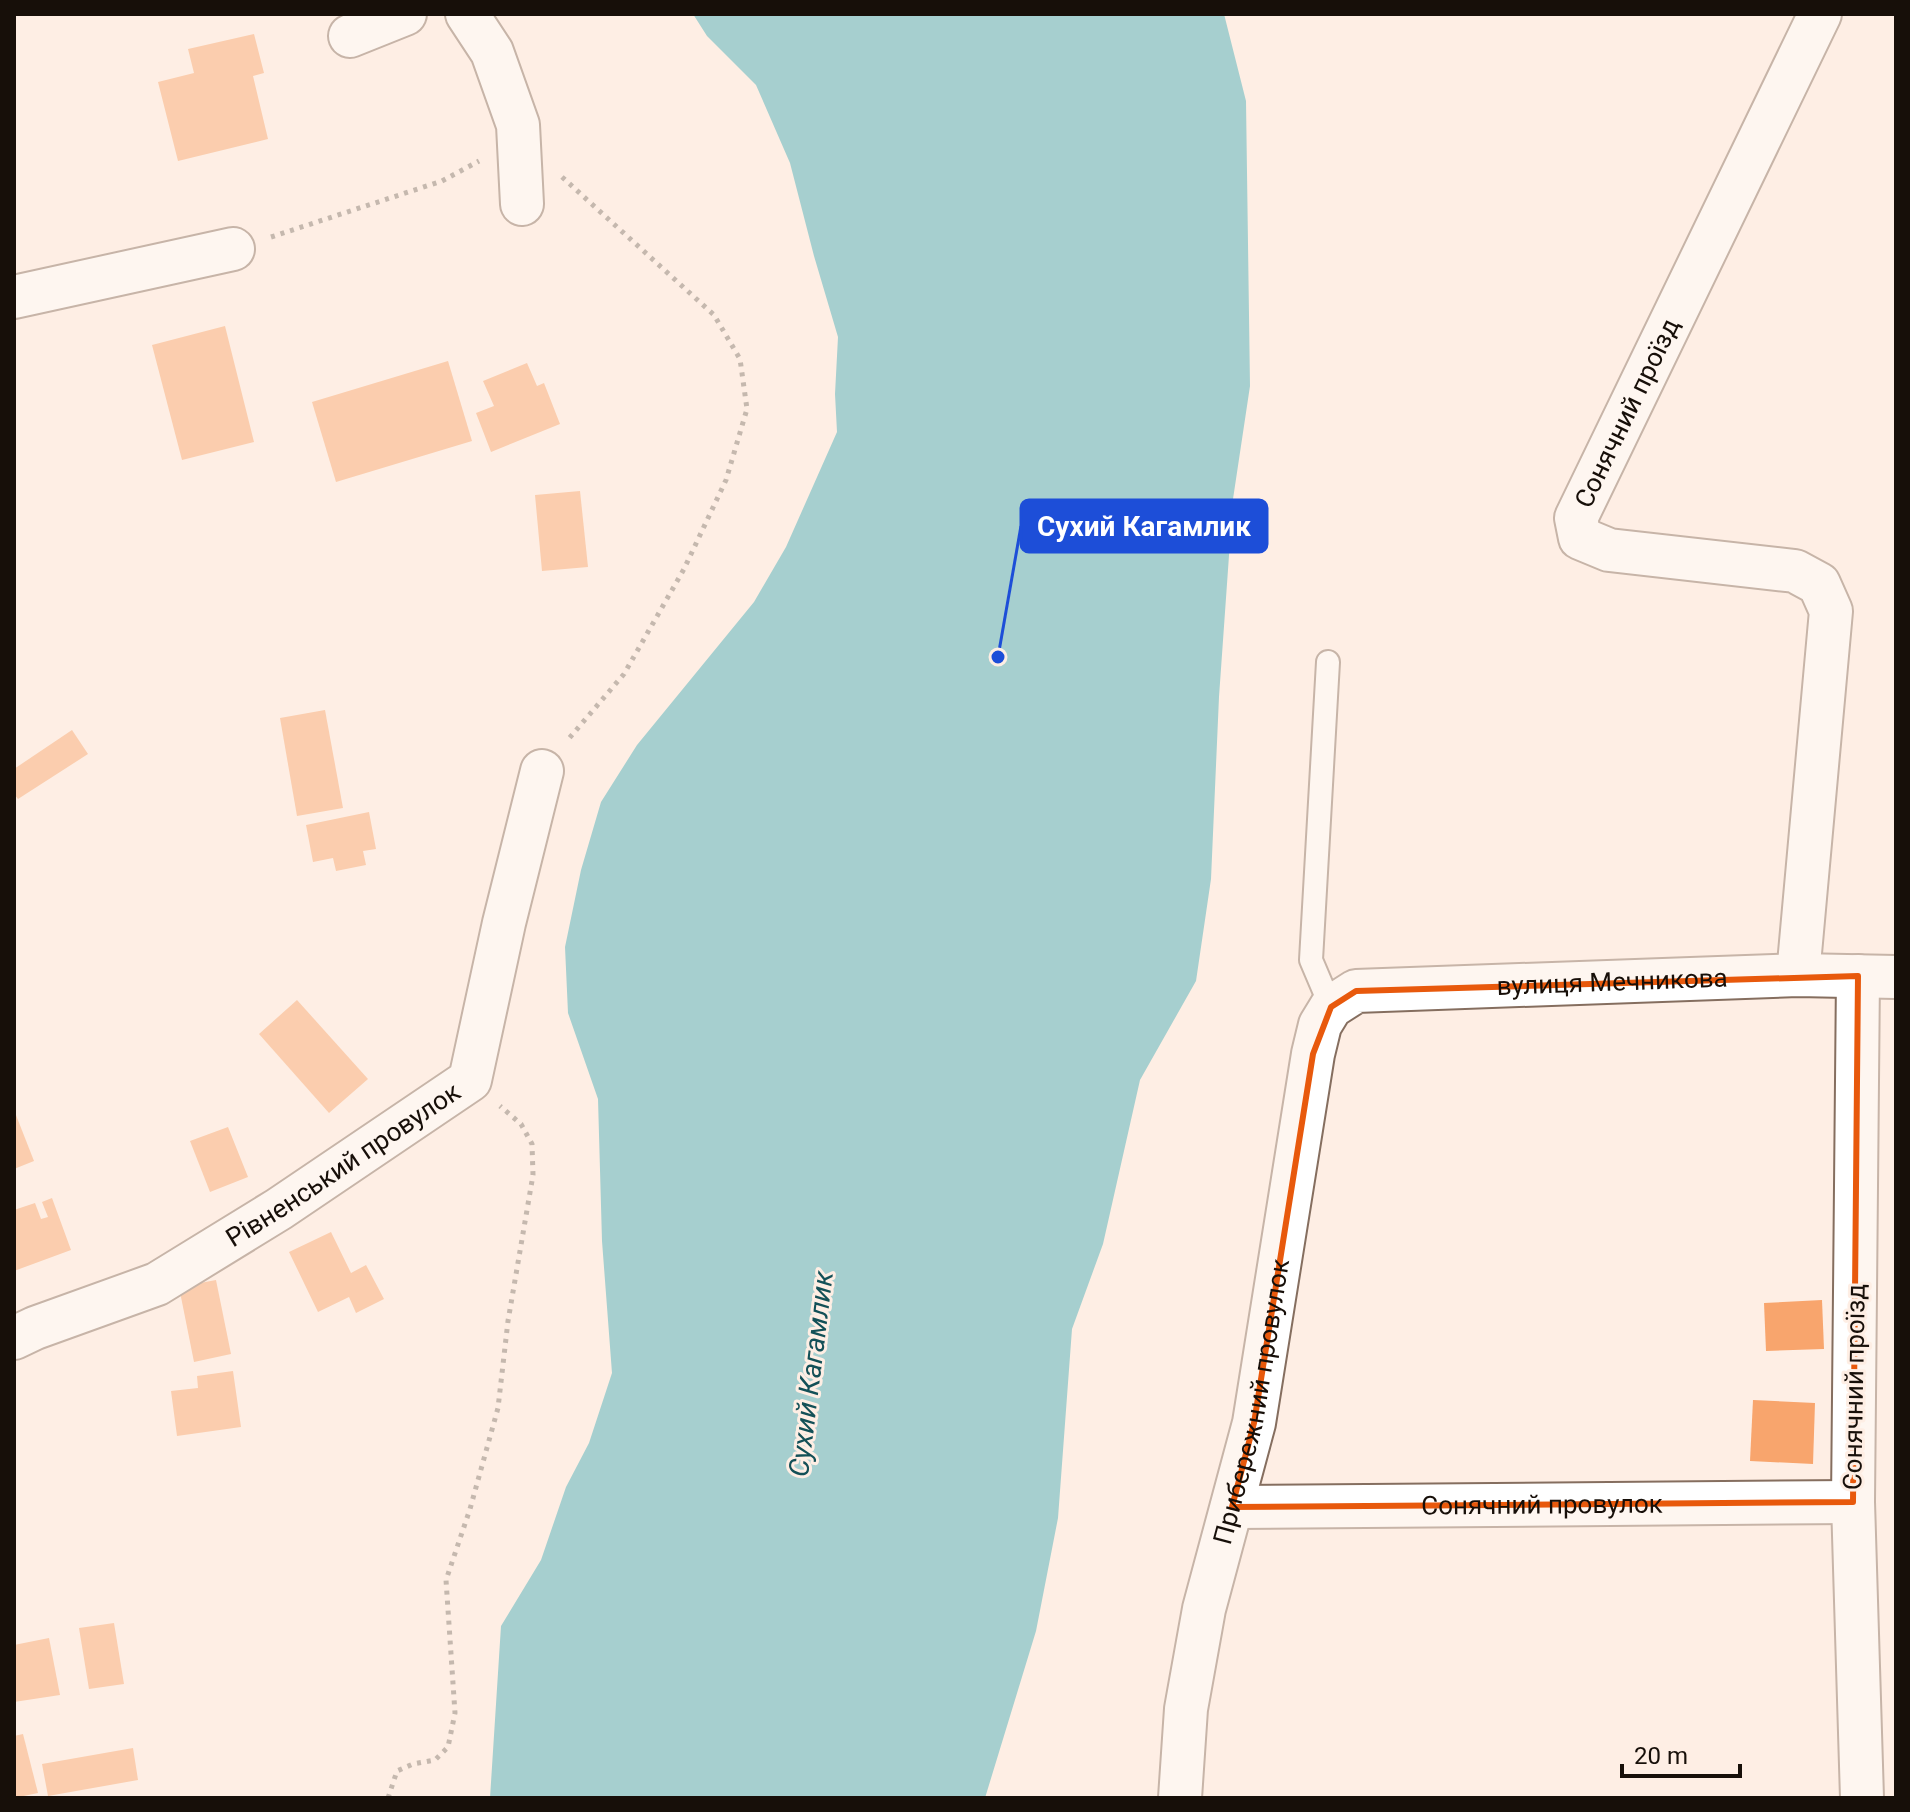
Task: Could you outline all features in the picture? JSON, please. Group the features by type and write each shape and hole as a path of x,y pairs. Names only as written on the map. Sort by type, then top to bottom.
{"street":[{"path":"350,36 405,14"},
{"path":"467,14 492,52 518,125 522,204"},
{"name":"Сонячний проїзд","path":"1798,975 1831,611 1819,584 1795,571 1609,550 1580,538 1576,518 1820,14"},
{"path":"14,297 233,249"},
{"name":"Рівненський провулок","path":"14,1338 157,1284 279,1209 470,1080 504,923 542,771"},
{"name":"вулиця Мечникова","path":"1331,1007 1356,991 1798,975 1877,977"},
{"name":"Сонячний проїзд","path":"1862,1798 1853,1502 1877,977"},
{"name":"Прибережний провулок","path":"1180,1798 1186,1709 1204,1609 1254,1423 1313,1054 1320,1025 1331,1007"},
{"name":"Сонячний провулок","path":"1232,1507 1853,1502"}],"lane":[{"path":"1328,662 1311,960 1331,1007"}],"path":[{"path":"233,249 442,181 519,139 714,315 740,359 747,409 726,480 684,569 624,674 542,771"},
{"path":"388,1798 397,1771 435,1760 448,1747 455,1713 446,1580 470,1509 498,1408 508,1321 533,1175 532,1144 521,1124 470,1080"}],"highlighted area":[{"path":"1858,976 1853,1502 1232,1507 1254,1423 1313,1054 1331,1007 1356,991"}],"water":[{"path":"693,14 1224,14 1246,101 1250,386 1233,499 1219,697 1211,879 1196,981 1140,1080 1103,1244 1072,1329 1058,1518 1036,1631 985,1798 490,1798 501,1626 541,1560 566,1487 589,1443 612,1373 602,1241 598,1099 568,1013 565,947 581,870 601,802 637,745 754,602 786,547 837,432 838,337 790,163 756,85 707,36"}],"building":[{"path":"254,34 264,73 253,76 268,139 178,161 158,82 194,73 188,49"},
{"path":"225,326 254,442 182,460 152,345"},
{"path":"448,361 472,441 336,482 312,402"},
{"path":"527,363 537,386 544,383 560,424 491,452 476,413 494,406 483,381"},
{"path":"580,491 588,567 542,571 535,495"},
{"path":"325,710 343,808 297,816 280,718"},
{"path":"72,730 88,754 18,799 14,794 14,769"},
{"path":"369,812 376,849 363,851 366,865 336,871 333,858 313,862 306,825"},
{"path":"297,1000 368,1079 329,1113 259,1034"},
{"path":"14,1110 34,1161 14,1169"},
{"path":"228,1127 248,1177 210,1192 190,1141"},
{"path":"52,1198 71,1250 14,1271 14,1210 35,1203 41,1219 48,1217 42,1202"},
{"path":"331,1232 351,1273 366,1265 384,1299 356,1313 349,1297 318,1312 289,1252"},
{"path":"216,1280 231,1354 194,1362 179,1287"},
{"path":"1822,1300 1824,1349 1766,1351 1764,1303"},
{"path":"233,1371 241,1427 177,1436 171,1391 198,1388 197,1376"},
{"path":"1753,1400 1815,1403 1813,1464 1750,1461"},
{"path":"114,1623 124,1684 89,1689 79,1628"},
{"path":"49,1638 60,1695 14,1702 14,1645"},
{"path":"23,1734 38,1793 14,1798 14,1736"},
{"path":"133,1748 138,1780 48,1796 42,1764"}],"place":[{"name":"Сухий Кагамлик","path":"998,657"}]}
